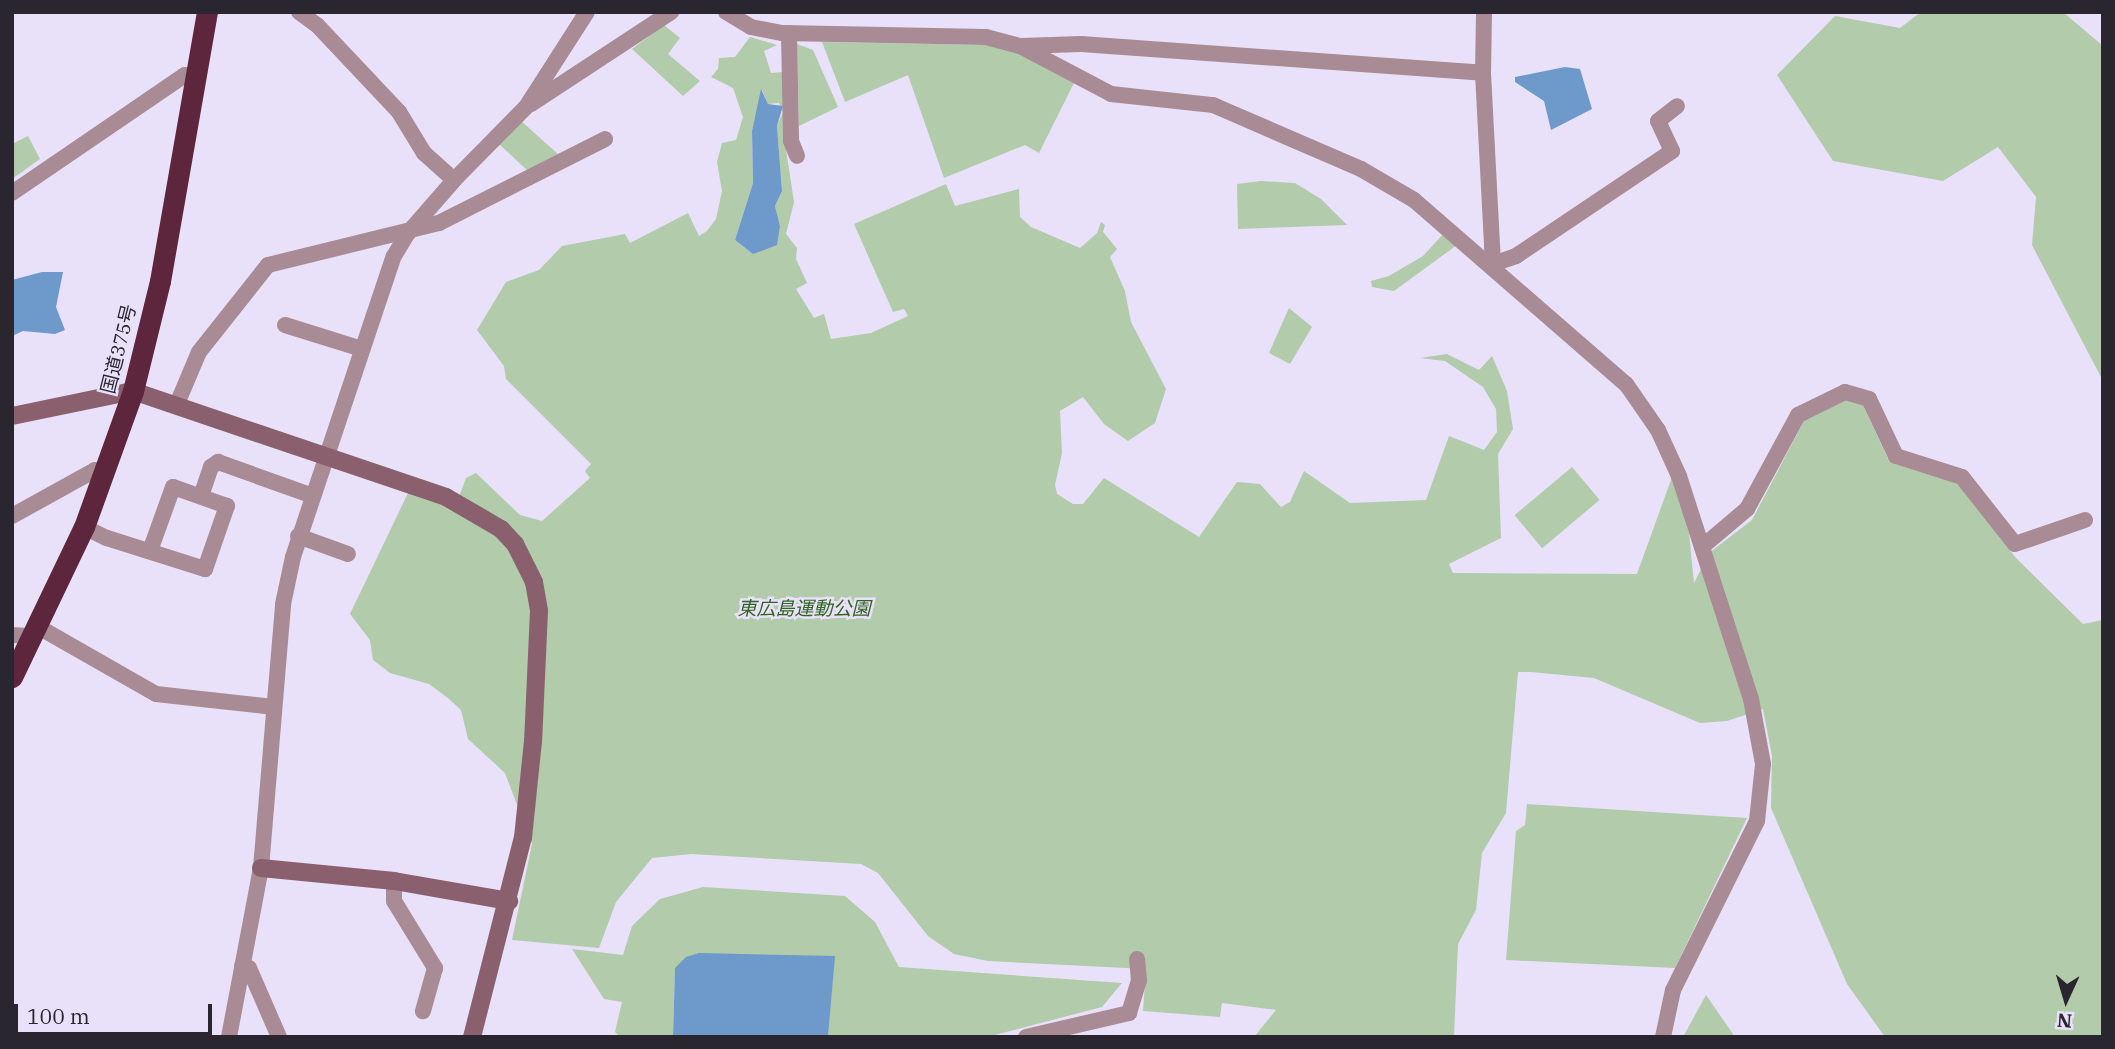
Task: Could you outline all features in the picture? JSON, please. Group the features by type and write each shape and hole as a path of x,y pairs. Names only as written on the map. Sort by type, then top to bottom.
{"highway":[{"name":"国道375号","path":"12,677 26,632 83,527 133,391 160,281 206,12"}],"street":[{"path":"299,12 317,25 400,113 424,153 454,180"},
{"path":"229,1037 261,868 283,604 310,495 394,256 408,233 454,180 526,107 587,12"},
{"path":"526,107 671,12"},
{"path":"726,12 751,27 789,33 986,37 1020,46 1111,94 1213,105 1362,169 1414,200 1493,264 1626,384 1658,430 1702,547 1751,699 1760,736 1763,787 1747,846 1673,990 1663,1037"},
{"path":"1484,12 1483,73 1493,264"},
{"path":"789,33 791,141 797,156"},
{"path":"1020,46 1081,44 1483,73"},
{"path":"12,193 185,75 195,75"},
{"path":"1493,264 1516,256 1672,151 1658,121 1677,106"},
{"path":"177,404 199,352 268,265 408,233 451,218 605,139"},
{"path":"285,325 362,349"},
{"path":"12,416 133,391 177,404 462,505 501,529 525,560 539,611 538,670 523,837 509,901 472,1037"},
{"path":"1702,547 1747,509 1798,415 1845,392 1869,399 1896,456 1962,477 2015,544 2085,520"},
{"path":"201,496 211,467 218,462 310,495"},
{"path":"12,516 95,470 104,471"},
{"path":"83,527 150,551 205,569 227,506 173,487 150,551"},
{"path":"298,536 348,554"},
{"path":"26,632 156,694 273,707"},
{"path":"261,868 394,881 509,901"},
{"path":"394,881 394,901 435,968 423,1011"},
{"path":"1026,1037 1129,1013 1139,981 1138,959"},
{"path":"242,967 249,968 279,1037"}],"green space":[{"path":"1921,12 2063,12 2103,46 2103,381 2032,245 2036,197 1998,147 1943,181 1833,161 1777,75 1835,16 1900,28"},
{"path":"664,25 680,38 668,54 700,81 683,96 632,49"},
{"name":"東広島運動公園","path":"750,37 777,45 764,51 771,73 784,72 785,143 794,202 786,234 797,248 796,259 807,283 796,289 814,318 824,314 831,339 871,333 908,316 904,309 893,312 854,224 946,184 955,206 1019,189 1020,217 1031,227 1080,248 1097,233 1101,222 1105,225 1103,232 1117,249 1110,257 1125,291 1131,322 1166,389 1155,423 1128,441 1104,424 1083,397 1060,411 1062,453 1055,485 1057,494 1073,504 1083,504 1104,478 1199,537 1237,482 1260,484 1281,507 1290,502 1304,471 1350,503 1426,500 1449,436 1484,450 1497,432 1496,409 1483,387 1445,361 1420,358 1447,354 1479,370 1492,356 1507,391 1513,429 1498,454 1501,538 1449,564 1453,573 1637,574 1672,477 1689,533 1694,583 1709,553 1752,520 1805,419 1850,398 1861,401 1888,459 1957,479 2001,532 2000,538 2016,558 2083,624 2103,620 2103,1037 1885,1037 1847,984 1771,808 1772,756 1763,709 1727,721 1700,723 1594,678 1531,672 1518,672 1506,813 1482,853 1476,910 1458,944 1454,1037 1254,1037 1276,1010 1222,1003 1220,1017 1143,1011 1146,969 988,961 954,954 928,936 878,873 861,864 691,854 652,858 616,902 599,948 512,940 532,844 505,773 468,739 461,710 448,698 429,684 390,673 373,660 370,640 350,614 408,493 455,508 466,478 476,473 520,515 542,521 590,478 585,471 591,464 506,379 504,366 477,330 506,282 539,270 562,246 625,234 630,243 688,213 699,236 707,231 716,219 722,191 717,162 722,143 736,140 743,117 733,88 711,77 718,69 719,58 735,57","holes":["762,90 768,104 779,103 783,112 777,126 782,191 775,206 780,226 753,254 735,240 753,183 752,131"]},
{"path":"822,42 986,45 1010,49 1074,83 1039,153 1025,145 944,178 908,75 845,102"},
{"path":"797,44 813,50 838,107 799,126"},
{"path":"520,120 558,154 528,171 496,141"},
{"path":"28,136 40,159 12,179 12,144"},
{"path":"1261,181 1295,183 1321,199 1347,225 1238,229 1237,184"},
{"path":"1445,232 1457,245 1394,291 1372,287 1371,281 1389,276 1423,256"},
{"path":"1289,308 1312,327 1290,364 1269,353"},
{"path":"1572,467 1600,500 1542,548 1515,515"},
{"path":"1527,804 1747,818 1675,968 1506,960 1516,831 1525,825"},
{"path":"703,887 845,896 875,922 899,967 1122,983 1102,1007 987,1037 828,1037 834,957 675,968 673,1037 620,1037 615,1032 622,1002 604,999 572,949 623,955 632,926 660,899"},
{"path":"1706,995 1735,1037 1683,1037"}],"water":[{"path":"1565,67 1580,69 1592,109 1551,130 1544,101 1515,82 1515,77"},
{"path":"761,89 768,104 783,106 777,126 782,191 775,206 780,226 777,245 753,254 735,240 753,183 752,131"},
{"path":"42,272 63,272 56,307 65,330 55,334 23,331 12,336 12,280"},
{"path":"699,953 835,956 828,1037 673,1037 675,968 686,957"}]}
